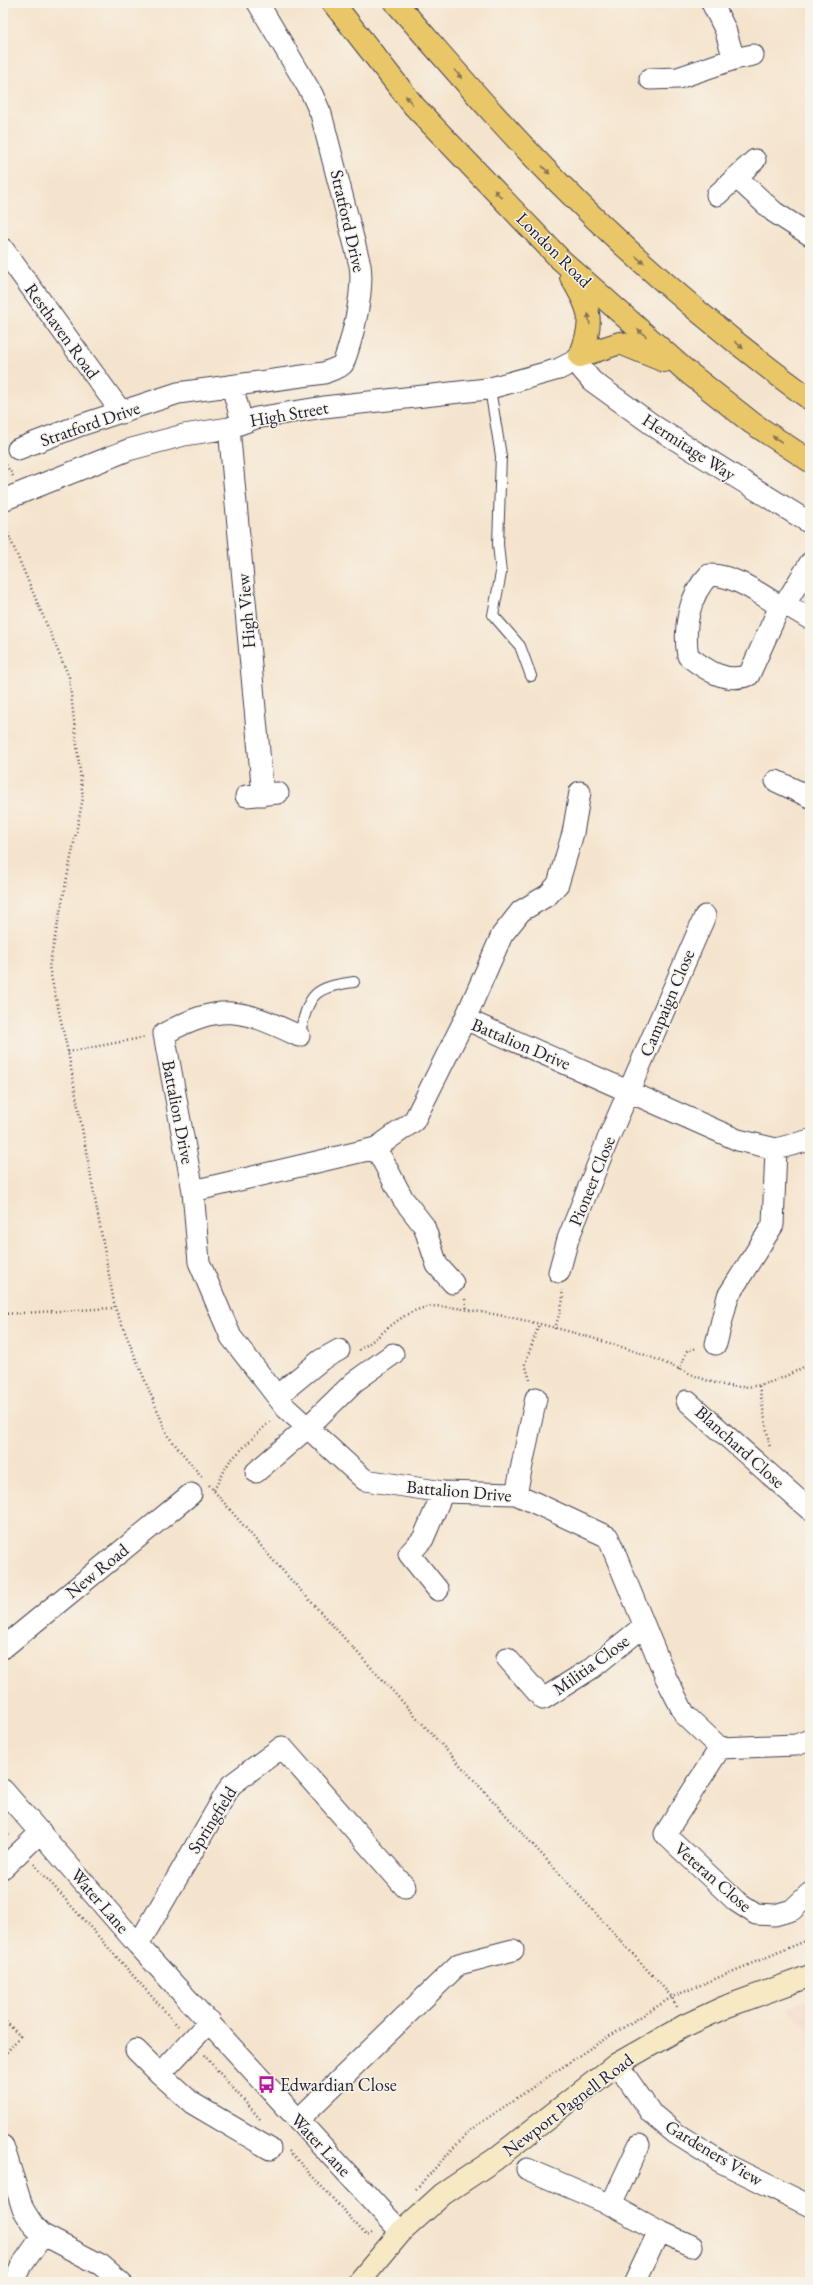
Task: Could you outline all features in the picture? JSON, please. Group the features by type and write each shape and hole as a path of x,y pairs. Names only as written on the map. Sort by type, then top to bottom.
{"highway":[{"name":"London Road","path":"332,3 414,106 560,259 685,370 752,423 810,461"},
{"path":"396,3 496,117 595,219 721,330 766,367 810,399"},
{"path":"407,3 442,55"},
{"path":"560,259 584,301 590,321 588,338 578,358"},
{"path":"578,358 620,343 685,370"}],"main road":[{"name":"Newport Pagnell Road","path":"358,2282 401,2232 443,2194 494,2160 617,2064 691,2022 725,2007 810,1976"}],"street":[{"name":"Stratford Drive","path":"18,449 81,424 122,413 178,393 324,373 339,367 346,358 362,287 360,265 321,114 312,94 258,3"},
{"path":"650,80 678,78 743,57 725,29 712,3"},
{"path":"717,195 755,160"},
{"path":"736,177 774,212 808,230"},
{"name":"Resthaven Road","path":"3,249 122,413"},
{"name":"High Street","path":"3,500 128,450 184,435 236,425 256,418 324,407 388,402 490,389 559,369 578,358"},
{"name":"Hermitage Way","path":"578,358 592,381 657,428 810,523"},
{"path":"232,386 236,425"},
{"name":"High View","path":"236,425 262,795"},
{"path":"810,563 783,605 750,675 739,679 728,679 703,668 688,656 685,638 692,600 700,583 709,575 719,574 755,590 783,605 810,619"},
{"path":"776,781 810,797"},
{"path":"465,1019 502,935 521,911 548,895 558,884 573,833 580,792"},
{"name":"Campaign Close","path":"630,1091 705,916"},
{"path":"164,1034 190,1020 215,1013 240,1013 264,1019 299,1036"},
{"name":"Battalion Drive","path":"193,1191 376,1148 414,1121 465,1019 738,1140 776,1149 810,1140"},
{"name":"Battalion Drive","path":"164,1034 193,1191 199,1262 231,1337 281,1402 307,1428 365,1480 443,1492 516,1494 608,1537 666,1678 685,1715 720,1748"},
{"name":"Pioneer Close","path":"559,1272 568,1239 630,1091"},
{"path":"376,1148 404,1199 424,1226 437,1265 453,1283"},
{"path":"716,1344 728,1296 773,1225 776,1149"},
{"path":"281,1402 321,1360 348,1350"},
{"path":"256,1472 307,1428 354,1382 393,1354"},
{"path":"516,1494 536,1398"},
{"name":"Blanchard Close","path":"687,1401 810,1510"},
{"path":"438,1590 409,1554 423,1539 443,1492"},
{"name":"New Road","path":"3,1648 192,1494"},
{"name":"Militia Close","path":"507,1658 543,1699 592,1668 644,1626"},
{"path":"720,1748 796,1745 810,1740"},
{"name":"Springfield","path":"138,1945 231,1785 282,1747 405,1887"},
{"name":"Veteran Close","path":"720,1748 665,1834 736,1901 756,1914 776,1915 792,1910 810,1893"},
{"name":"Water Lane","path":"3,1790 138,1945 210,2021 401,2232"},
{"path":"3,1868 41,1832"},
{"path":"298,2120 459,1964 513,1950"},
{"path":"160,2074 210,2021"},
{"path":"136,2050 192,2103 270,2148"},
{"name":"Gardeners View","path":"617,2064 651,2113 676,2133 721,2162 810,2206"},
{"path":"611,2204 639,2145"},
{"path":"3,2146 23,2208 33,2225 43,2235 101,2265 121,2282"},
{"path":"527,2169 611,2204 659,2231 692,2246"},
{"path":"635,2282 659,2231"},
{"path":"14,2282 22,2265 43,2235"}],"lane":[{"path":"490,389 501,456 498,544 501,573 493,615 520,646 531,676"},
{"path":"299,1036 308,1005 313,996 329,985 354,982"}],"path":[{"path":"68,1052 164,1034"},
{"path":"555,1329 563,1300 559,1272"},
{"path":"348,1350 412,1311 429,1306 474,1311 522,1319 634,1351 720,1386 759,1386 769,1384 810,1363"},
{"path":"3,1314 115,1308"},
{"path":"536,1398 525,1364 539,1324"},
{"path":"679,1370 687,1351 716,1344"},
{"path":"759,1386 776,1479"},
{"path":"192,1494 214,1490 229,1462 264,1425 281,1402"},
{"path":"3,2019 20,2036 3,2057"}],"shaded area":[{"path":"810,2000 810,2029 787,2009"}],"place":[{"name":"Edwardian Close","path":"267,2085"}]}
